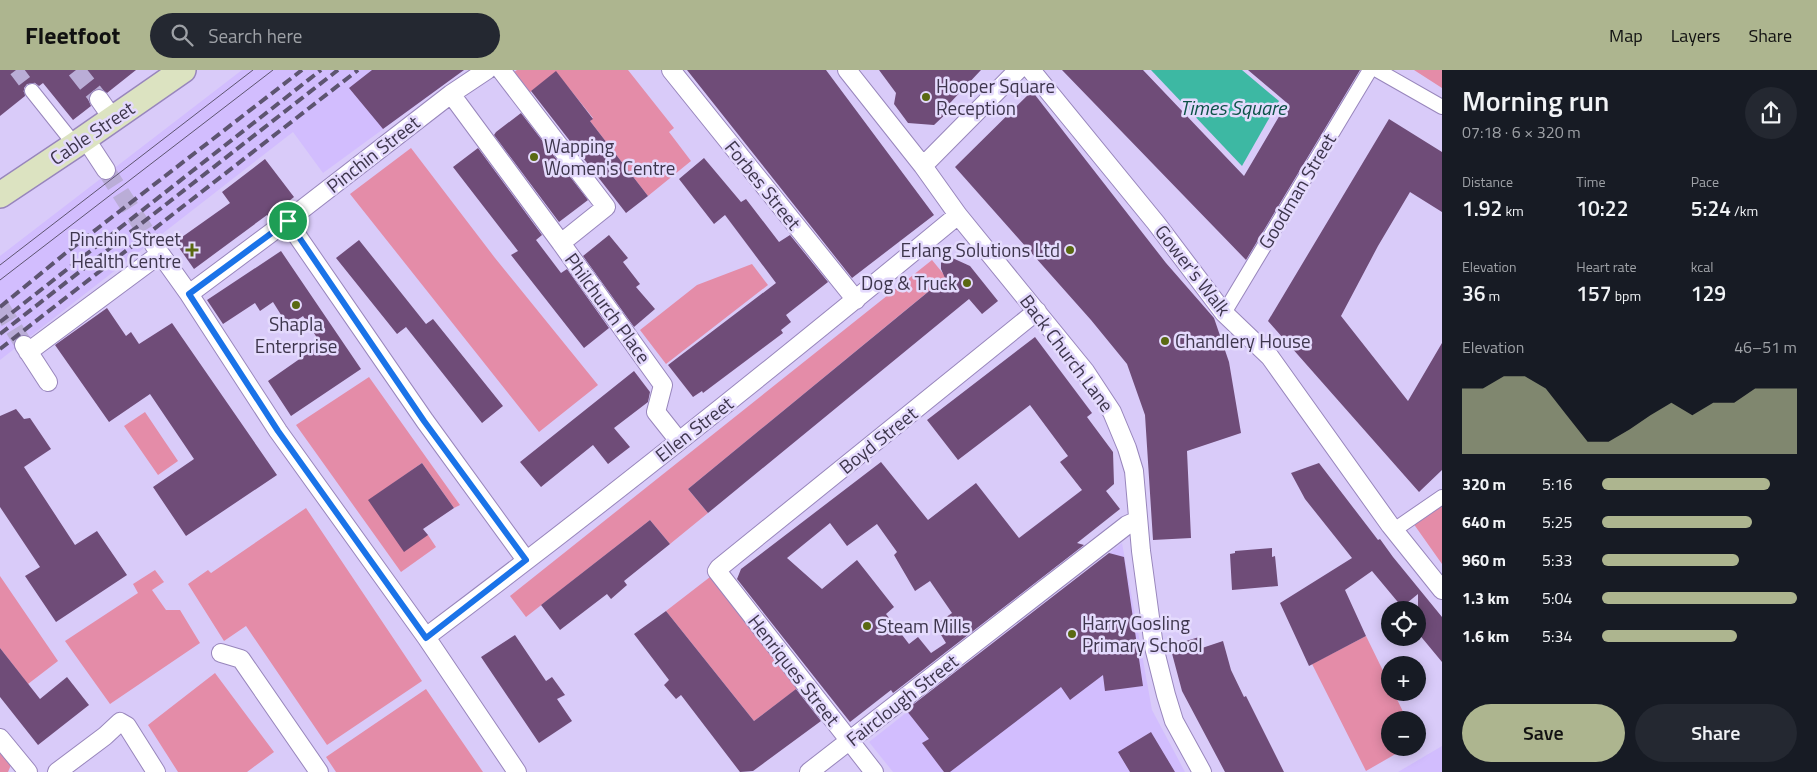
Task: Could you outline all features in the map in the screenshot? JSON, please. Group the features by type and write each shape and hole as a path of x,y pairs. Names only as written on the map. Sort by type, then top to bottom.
{"main road":[{"name":"Cable Street","path":"0,194 80,142 106,109 183,70"}],"street":[{"name":"Pinchin Street","path":"189,294 288,221 450,94 486,70"},
{"name":"Philchurch Place","path":"501,70 606,207 561,243 663,385 656,412 679,441"},
{"name":"Forbes Street","path":"670,70 856,300"},
{"name":"Back Church Lane","path":"847,70 923,166 958,215 1085,371 1112,412 1134,471 1138,520 1154,647 1174,720 1202,772"},
{"path":"923,166 1018,70"},
{"name":"Gower's Walk","path":"1031,70 1156,223 1224,313 1270,357 1394,530 1442,590"},
{"name":"Goodman Street","path":"1224,313 1370,70"},
{"path":"1377,70 1442,107"},
{"path":"32,91 106,170"},
{"path":"450,94 561,243"},
{"name":"Ellen Street","path":"426,638 679,441 856,300 958,215"},
{"path":"288,221 424,421 526,560"},
{"path":"48,382 26,348 158,250 189,294 278,431 426,638 517,772"},
{"name":"Boyd Street","path":"718,568 1037,311"},
{"path":"1394,530 1442,497"},
{"name":"Fairclough Street","path":"809,772 1126,525 1138,520"},
{"name":"Henriques Street","path":"718,568 719,575 874,772"},
{"path":"221,653 241,659 319,772"},
{"path":"57,772 105,736 120,722 128,726 156,772"},
{"path":"0,738 28,772"}],"shaded area":[{"path":"242,70 464,70 323,173 293,132 0,360 0,256"},
{"path":"517,70 628,70 674,128 669,132 691,161 648,196 590,121 593,118 556,72 530,92 514,72"},
{"path":"1414,70 1442,70 1442,88"},
{"path":"411,148 495,258 598,385 539,432 350,194"},
{"path":"932,260 946,277 688,489 708,513 670,544 650,520 526,617 510,596"},
{"path":"752,264 768,285 666,364 640,330 697,285"},
{"path":"369,377 460,505 454,508 422,463 369,500 428,535 436,547 401,572 296,425"},
{"path":"145,412 178,461 158,475 124,426"},
{"path":"1442,502 1442,564 1413,523"},
{"path":"306,508 422,681 327,745 246,626 224,641 188,584 208,570 211,573"},
{"name":"Harry Gosling Primary School","path":"1122,543 1152,710 1185,772 893,772 869,742"},
{"path":"155,570 164,582 152,590 166,610 180,610 200,643 110,704 65,641 138,593 133,584"},
{"path":"0,576 58,661 28,684 0,648"},
{"path":"710,577 799,687 754,721 666,611"},
{"path":"1366,636 1381,667 1381,701 1398,701 1403,711 1381,711 1381,756 1392,756 1366,771 1312,664"},
{"path":"215,673 274,752 247,772 178,772 148,725"},
{"path":"426,689 483,772 336,772 326,757"},
{"path":"1442,746 1442,772 1398,772 1426,756"},
{"path":"0,750 11,765 8,772 0,772"}],"water":[{"name":"Times Square","path":"1151,70 1242,70 1279,101 1242,166"}],"building":[{"path":"0,70 136,70 107,93 99,88 93,91 88,99 91,106 73,120 43,83 39,86 35,83 27,84 24,88 25,96 0,116"},
{"path":"372,70 464,70 383,129 349,88"},
{"path":"687,70 826,70 934,215 852,278"},
{"name":"Hooper Square Reception","path":"879,70 981,70 950,103 950,110 934,125 908,123 894,104 896,93"},
{"path":"1062,70 1143,70 1244,176 1287,103 1248,70 1360,70 1246,260"},
{"path":"556,71 593,119 590,121 648,196 626,213 531,91"},
{"path":"1032,91 1166,263 1214,318 1229,362 1241,433 1187,451 1191,538 1153,540 1145,415 1127,364 1091,320 955,167"},
{"name":"Wapping Women's Centre","path":"521,113 588,200 559,222 494,135"},
{"path":"1389,119 1442,152 1442,212 1410,192 1378,246 1341,316 1408,401 1442,343 1442,470 1419,492 1268,321"},
{"path":"478,148 542,235 536,240 561,273 567,269 609,328 584,348 511,255 518,251 453,167"},
{"path":"704,158 741,202 746,199 779,242 790,235 828,282 786,315 791,322 781,330 783,333 703,393 702,391 693,397 668,365 776,283 725,215 714,224 679,179"},
{"path":"265,159 294,197 269,217 267,215 194,269 175,242 230,203 222,192"},
{"path":"609,235 628,258 623,262 640,284 636,287 655,309 634,327 583,256"},
{"path":"359,240 426,324 433,319 503,406 482,423 406,327 397,334 336,258"},
{"path":"281,251 361,369 291,416 268,381 321,344 303,316 288,326 273,302 260,311 255,303 223,324 207,300"},
{"path":"948,256 970,266 998,301 982,314 969,299 708,513 688,489 945,278 941,269 941,263"},
{"path":"107,308 126,336 131,332 139,344 172,323 277,475 186,536 153,487 194,459 150,394 109,422 55,345"},
{"path":"1035,337 1092,413 1087,417 1113,452 1114,484 1106,491 1120,509 1077,543 1084,545 893,693 891,690 850,722 737,579 741,569 881,462 928,520 976,483 1019,538 1082,490 1060,462 1068,456 1030,405 958,460 927,420","holes":["830,523 847,546 877,524 897,552 894,555 915,591 930,581 952,613 935,625 946,643 931,653 918,637 909,644 886,614 894,607 857,560 822,589 787,558"]},
{"path":"634,371 650,392 648,402 614,428 630,447 608,464 593,445 541,487 520,462"},
{"path":"16,409 24,419 30,418 51,449 24,467 75,545 97,531 127,575 56,622 25,576 40,567 0,507 0,416"},
{"path":"422,463 454,508 423,529 428,535 404,552 368,500"},
{"path":"1319,463 1378,540 1380,539 1442,617 1442,662 1426,643 1426,601 1418,601 1418,594 1409,601 1397,601 1372,571 1345,590 1366,636 1309,666 1280,603 1352,558 1305,499 1291,473"},
{"path":"650,520 670,544 624,581 627,585 611,599 607,594 560,630 541,605"},
{"path":"1272,548 1272,557 1275,556 1278,586 1232,590 1230,554 1235,553 1235,551"},
{"name":"Harry Gosling Primary School","path":"1109,553 1124,557 1143,686 1105,691 1103,675 1070,700 1061,687 950,772 944,772 922,743 929,739 906,710"},
{"path":"666,611 754,721 796,689 821,721 753,771 740,772 681,695 676,699 664,685 669,680 634,634"},
{"path":"515,635 546,681 552,677 565,695 557,699 572,721 539,743 481,657"},
{"path":"1199,637 1202,648 1223,641 1231,670 1284,772 1225,772 1182,691 1170,646"},
{"path":"0,648 40,699 67,677 89,705 38,745 0,697"},
{"path":"1151,732 1175,772 1130,772 1118,752"}],"tunnel":[{"path":"16,70 32,91"},
{"path":"76,70 99,99"},
{"path":"106,170 154,245"},
{"path":"0,306 24,345"}],"tram line":[{"path":"0,265 253,70"},
{"path":"0,280 273,70"}],"railway":[{"path":"0,307 67,252 302,70"},
{"path":"0,322 321,70"},
{"path":"0,334 338,70"},
{"path":"0,349 358,70"}],"place":[{"name":"Hooper Square Reception","path":"926,97"},
{"name":"Wapping Women's Centre","path":"534,157"},
{"name":"Pinchin Street Health Centre","path":"192,250"},
{"name":"Erlang Solutions Ltd","path":"1070,250"},
{"name":"Dog & Truck","path":"967,283"},
{"name":"Shapla Enterprise","path":"296,305"},
{"name":"Chandlery House","path":"1165,341"},
{"name":"Steam Mills","path":"867,626"},
{"name":"Harry Gosling Primary School","path":"1072,634"}],"route":[{"path":"288,221 424,421 526,560 426,638 278,431 189,294 288,221"}]}
